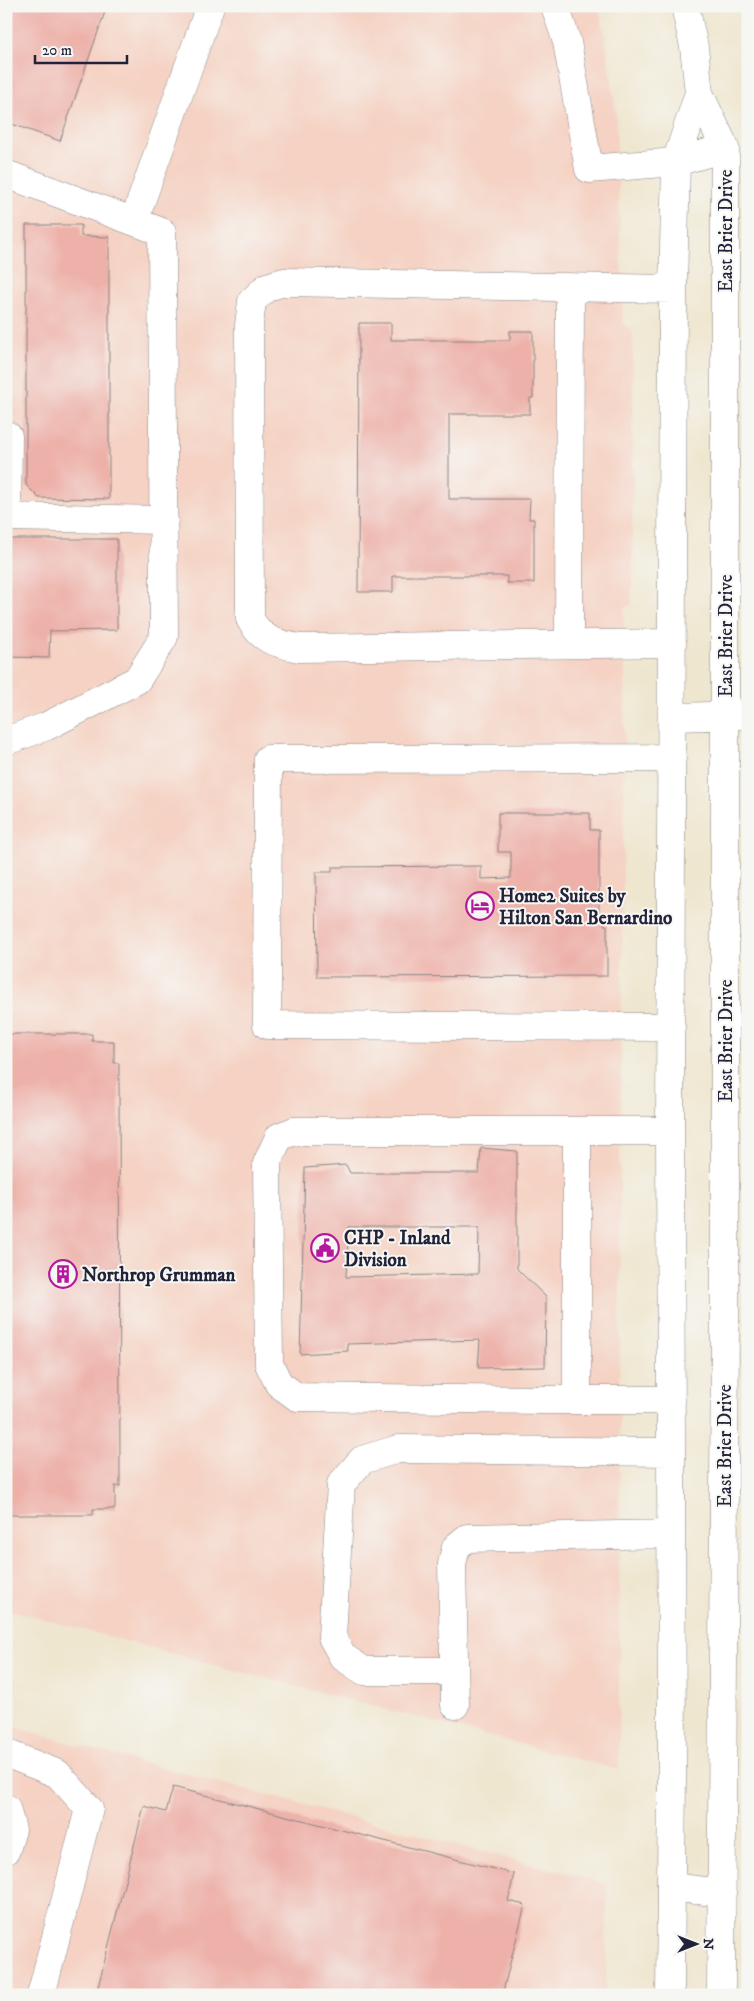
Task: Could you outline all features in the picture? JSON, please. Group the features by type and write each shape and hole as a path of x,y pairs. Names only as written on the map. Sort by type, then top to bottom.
{"street":[{"path":"134,221 210,6"},
{"path":"555,6 567,42 589,169 676,162 725,148"},
{"name":"East Brier Drive","path":"686,6 694,47 699,94 725,148 736,715 721,1995"},
{"name":"East Brier Drive","path":"670,1995 670,1131 673,717 673,290 676,162 699,94"},
{"path":"6,174 162,232 164,520 164,637 136,680 47,726 6,741"},
{"path":"672,643 299,648 274,642 257,632 250,619 249,325 252,301 267,287 284,282 673,290"},
{"path":"569,643 570,287"},
{"path":"8,436 7,517 164,520"},
{"path":"673,717 736,715"},
{"path":"671,1027 267,1026 268,759 672,758"},
{"path":"670,1131 294,1131 279,1137 266,1163 268,1364 279,1384 297,1397 671,1400"},
{"path":"570,1400 577,1131"},
{"path":"454,1671 364,1671 344,1657 332,1637 341,1484 362,1460 398,1449 671,1452"},
{"path":"455,1706 452,1564 456,1547 467,1538 671,1534"},
{"path":"6,1754 58,1774 89,1809 41,1995"},
{"path":"6,1808 12,1830 6,1850"},
{"path":"671,1887 722,1893"}],"shaded area":[{"path":"6,6 598,6 604,30 616,111 623,323 633,333 632,603 624,609 625,682 620,1160 619,1770 6,1609"},
{"path":"6,1724 79,1746 607,1884 606,1995 6,1995"}],"building":[{"path":"6,6 107,6 60,141 6,122"},
{"path":"26,225 81,225 81,236 109,237 109,499 39,498 26,485"},
{"path":"359,323 391,323 391,340 510,340 510,331 533,331 533,398 530,398 530,414 449,414 449,499 530,499 529,519 534,519 534,583 507,583 507,576 393,576 393,592 358,592"},
{"path":"6,539 117,539 117,630 50,631 49,658 9,657 8,663 6,663"},
{"path":"498,813 590,813 590,830 599,830 599,915 604,915 604,925 607,925 607,976 317,977 316,872 332,872 332,867 481,866 481,879 511,878 511,852 498,852"},
{"name":"Northrop Grumman","path":"6,1034 92,1034 92,1041 114,1041 114,1063 119,1063 120,1486 115,1486 115,1509 93,1509 93,1515 6,1515"},
{"name":"CHP - Inland Division","path":"481,1148 517,1151 517,1269 546,1297 545,1367 478,1368 480,1340 347,1344 348,1351 300,1354 305,1168 346,1165 350,1173 479,1173","holes":["349,1227 479,1227 478,1274 346,1277"]},
{"path":"173,1787 514,1874 508,1901 525,1905 502,1995 96,1995 144,1806 166,1812"}],"place":[{"name":"Home2 Suites by Hilton San Bernardino","path":"480,906"},
{"name":"CHP - Inland Division","path":"325,1248"},
{"name":"Northrop Grumman","path":"63,1274"}]}
